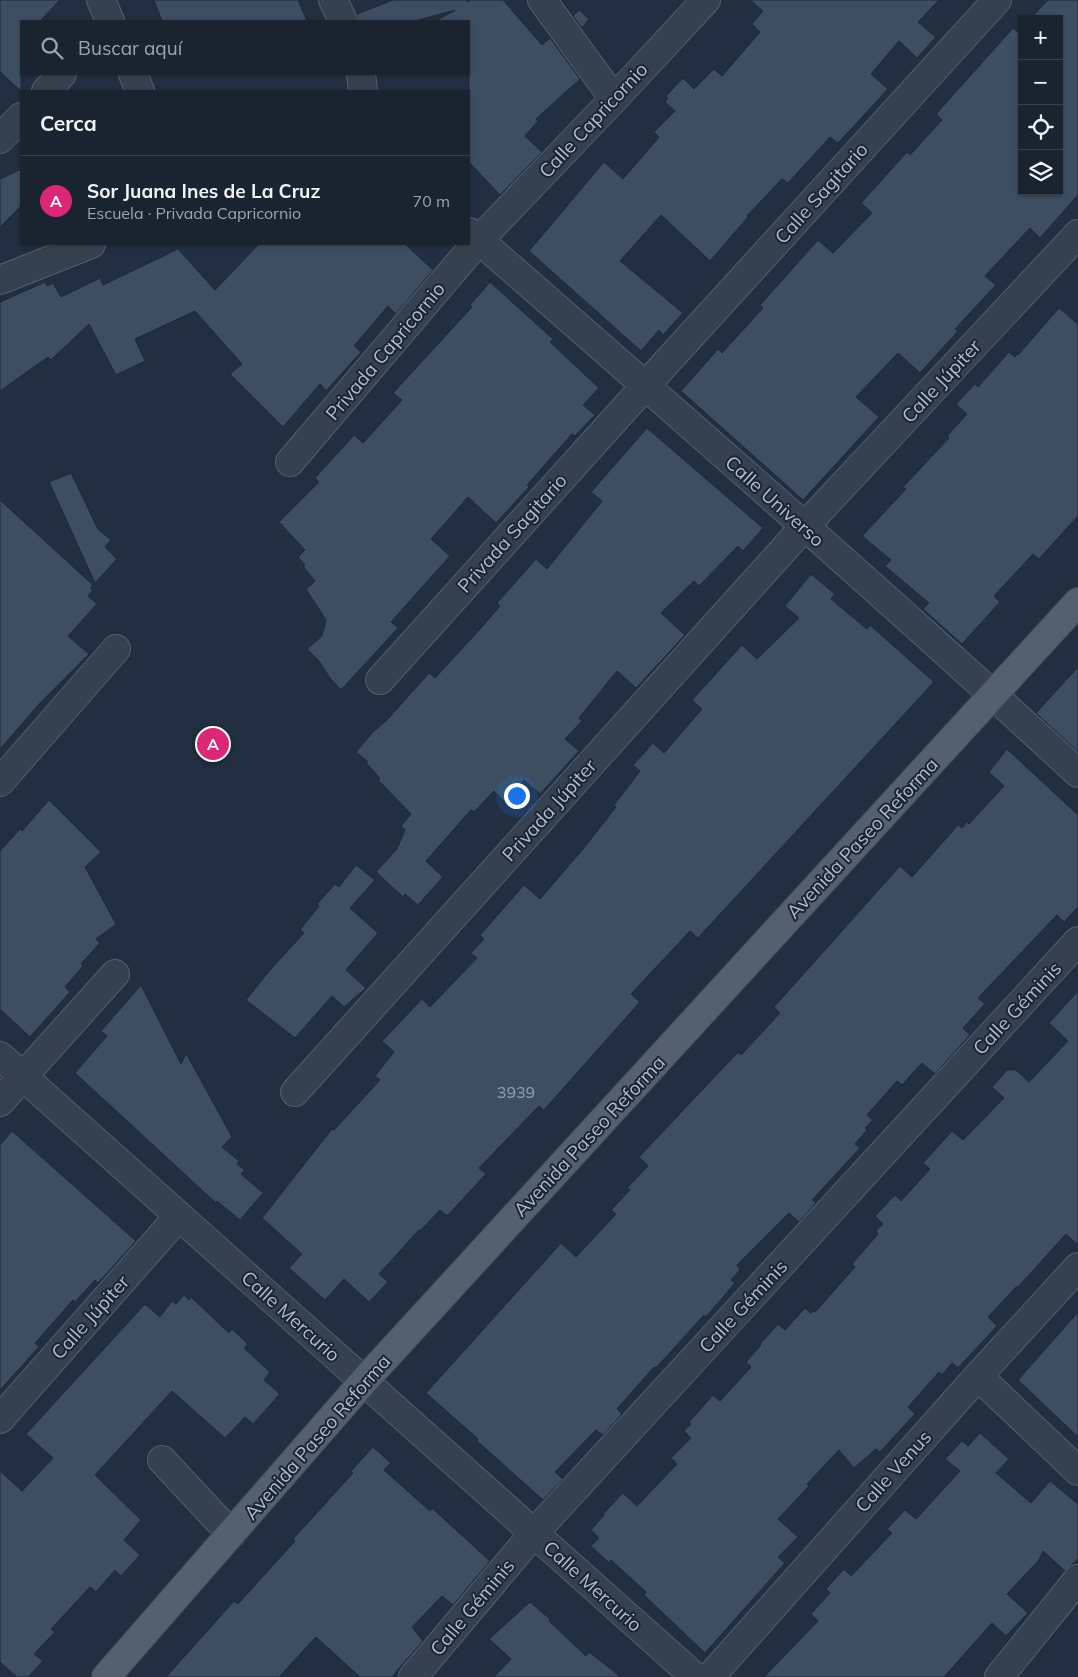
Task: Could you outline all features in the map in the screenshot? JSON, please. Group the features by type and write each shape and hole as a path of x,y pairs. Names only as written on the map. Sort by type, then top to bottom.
{"main road":[{"name":"Avenida Paseo Reforma","path":"106,1677 364,1381 1078,602"}],"street":[{"path":"101,0 110,20"},
{"path":"333,0 343,20"},
{"path":"542,0 614,99"},
{"name":"Calle Capricornio","path":"474,236 614,99 706,0"},
{"name":"Calle Sagitario","path":"645,386 997,0"},
{"path":"47,90 61,75"},
{"path":"133,75 140,90"},
{"path":"362,75 363,90"},
{"path":"0,140 20,118"},
{"name":"Calle Júpiter","path":"804,527 1078,234"},
{"name":"Calle Universo","path":"474,236 993,695 1078,773"},
{"path":"0,280 88,245"},
{"name":"Privada Capricornio","path":"290,462 467,245"},
{"name":"Privada Sagitario","path":"380,680 645,386"},
{"name":"Privada Júpiter","path":"295,1092 804,527"},
{"path":"0,782 116,649"},
{"name":"Calle Géminis","path":"413,1677 534,1534 1078,941"},
{"path":"0,1102 115,974"},
{"name":"Calle Mercurio","path":"0,1056 695,1677"},
{"name":"Calle Júpiter","path":"0,1418 179,1216"},
{"name":"Calle Venus","path":"710,1677 978,1376 1078,1267"},
{"path":"978,1376 1078,1471"},
{"path":"162,1460 231,1534"},
{"path":"999,1677 1078,1579"}],"building":[{"path":"0,0 60,0 41,20 20,20 21,90 0,72"},
{"path":"154,0 298,0 307,20 162,20"},
{"path":"393,0 467,0 467,2 470,0 503,0 542,45 550,38 580,79 536,119 538,121 525,136 542,152 500,195 470,163 470,20 438,20 455,10 419,20 358,20 357,14"},
{"path":"750,0 939,0 918,22 936,37 917,58 899,41 871,74 888,89 838,143 830,137 788,183 782,179 747,216 710,261 661,215 620,261 683,313 663,335 659,330 641,351 529,251 604,162 623,179 659,137 654,132 675,111 665,102 668,98 666,96 683,78 694,89 714,69 722,76 760,32 752,24 763,11"},
{"path":"1048,0 1078,0 1078,195 1040,238 1030,228 985,276 996,285 955,329 958,331 920,373 898,353 856,397 879,417 803,500 681,391 718,349 722,353 763,308 760,305 818,240 833,253 872,213 861,203 907,152 910,155 942,120 936,114 1013,28 1018,32 1018,195 1063,195 1063,15 1034,15"},
{"path":"579,10 589,19 582,28 573,16"},
{"path":"20,169 20,207 0,227 0,179"},
{"path":"258,245 406,245 433,270 396,314 388,306 354,346 361,352 326,391 320,384 283,427 230,374 242,364 195,311 135,339 145,361 116,375 89,324 51,360 48,357 0,391 0,302 45,282 47,286 53,283 61,297 100,278 103,285 178,249 215,290"},
{"path":"490,282 553,339 550,342 599,388 583,405 595,415 575,436 572,434 527,485 529,487 496,523 468,497 431,539 450,556 391,622 398,628 341,690 330,678 319,661 307,649 322,636 326,620 306,589 315,581 298,557 305,550 279,522 319,482 315,478 354,435 363,443 402,400 393,393 472,307 470,305"},
{"path":"1059,308 1078,324 1078,516 1039,559 1033,554 994,596 1000,602 962,644 923,609 929,603 885,566 891,560 862,536 906,489 903,487 949,438 947,436 967,414 956,404 975,384 978,387 1009,352 1015,357 1018,355"},
{"path":"647,428 763,528 743,551 738,546 699,586 694,581 661,613 685,635 636,688 617,671 579,718 582,721 565,739 579,751 540,794 524,780 504,801 494,791 474,812 471,810 426,861 443,877 418,905 405,894 403,897 376,872 397,849 405,830 401,826 411,814 378,780 380,778 366,763 368,762 356,752 429,673 435,678 500,606 497,603 536,559 547,569 602,501 591,492"},
{"path":"71,473 98,529 111,540 105,547 117,559 95,583 49,482"},
{"path":"0,500 93,585 90,588 93,590 88,596 97,604 68,636 89,654 41,702 0,749"},
{"path":"811,574 835,594 831,599 867,629 870,625 934,682 698,938 690,931 631,994 640,1002 544,1110 539,1106 479,1168 486,1174 447,1216 440,1210 379,1274 388,1282 369,1302 344,1279 325,1300 289,1268 302,1254 262,1218 332,1129 334,1130 380,1080 375,1076 394,1052 382,1041 422,999 430,1007 477,958 471,953 484,939 480,935 524,885 540,899 616,807 614,805 640,771 633,765 653,743 664,753 702,709 692,700 742,645 757,659 799,618 785,606"},
{"path":"1078,667 1078,752 1036,713"},
{"path":"1007,749 1078,815 1078,907 1064,922 1057,915 978,998 985,1004 963,1028 970,1035 935,1074 922,1063 902,1085 897,1081 867,1115 873,1120 865,1128 867,1130 855,1144 860,1148 812,1200 816,1203 799,1222 789,1213 737,1265 740,1270 731,1280 735,1283 706,1317 704,1315 617,1409 622,1414 603,1435 596,1430 555,1472 563,1479 543,1500 426,1393 561,1243 576,1257 616,1214 611,1210 630,1190 627,1188 648,1166 639,1157 738,1052 741,1055 780,1013 774,1007 900,866 912,877 958,825 962,828 967,822 969,824 1004,786 989,772"},
{"path":"49,800 101,852 85,867 116,924 96,939 100,943 81,964 83,966 65,987 70,992 30,1037 0,1009 0,851 20,829 22,831"},
{"path":"356,865 375,880 350,908 378,933 346,970 366,988 344,1007 332,996 295,1038 246,1000 304,933 300,930 319,906 317,904 335,884 339,887"},
{"path":"141,985 181,1064 186,1053 232,1137 222,1147 239,1161 237,1164 245,1170 241,1174 263,1193 240,1220 217,1201 216,1203 75,1073 107,1036 101,1031"},
{"path":"1078,991 1078,1245 1066,1234 988,1317 997,1326 958,1368 952,1363 942,1375 939,1372 908,1407 915,1414 880,1452 876,1449 854,1468 839,1450 807,1484 809,1486 778,1519 798,1537 778,1557 785,1563 705,1653 644,1595 646,1592 611,1560 609,1563 591,1546 599,1538 591,1530 623,1493 637,1506 677,1464 671,1458 691,1438 684,1431 691,1424 689,1422 713,1395 720,1401 751,1367 746,1362 778,1324 785,1330 805,1308 811,1313 815,1312 855,1267 852,1264 878,1234 876,1231 883,1224 875,1216 895,1195 901,1201 930,1169 923,1163 952,1131 963,1140 1004,1098 992,1087 1007,1070 1016,1070 1029,1082 1068,1041 1049,1023"},
{"path":"12,1131 136,1241 98,1283 95,1280 75,1302 73,1300 35,1343 39,1347 0,1390 0,1145"},
{"path":"184,1295 189,1300 191,1297 229,1333 232,1329 248,1344 244,1348 270,1372 264,1380 280,1394 253,1424 245,1417 225,1438 172,1391 95,1475 141,1520 124,1540 140,1555 121,1576 115,1570 96,1592 90,1587 51,1629 55,1632 34,1654 43,1661 28,1677 17,1677 0,1662 0,1471 22,1491 53,1458 26,1434 145,1304 160,1317 172,1301 176,1304"},
{"path":"1078,1312 1078,1437 1018,1380"},
{"path":"980,1433 1009,1459 996,1473 1031,1503 1050,1481 1078,1504 1078,1559 1065,1571 1043,1551 1039,1560 1007,1594 1028,1613 1006,1636 992,1623 944,1677 764,1677 818,1621 811,1614 830,1593 826,1589 844,1569 851,1576 892,1533 887,1529 905,1510 916,1519 960,1471 945,1459 962,1441 968,1446"},
{"path":"373,1447 391,1463 384,1470 430,1511 432,1508 490,1561 453,1605 442,1596 412,1627 423,1641 392,1677 360,1677 316,1637 279,1677 166,1677 234,1601 238,1604 295,1541 293,1539 353,1473 351,1471"},
{"path":"530,1602 550,1619 549,1621 586,1656 589,1652 621,1677 494,1677 511,1659 489,1639"}],"place":[{"name":"Sor Juana Ines de La Cruz","path":"213,744"}]}
